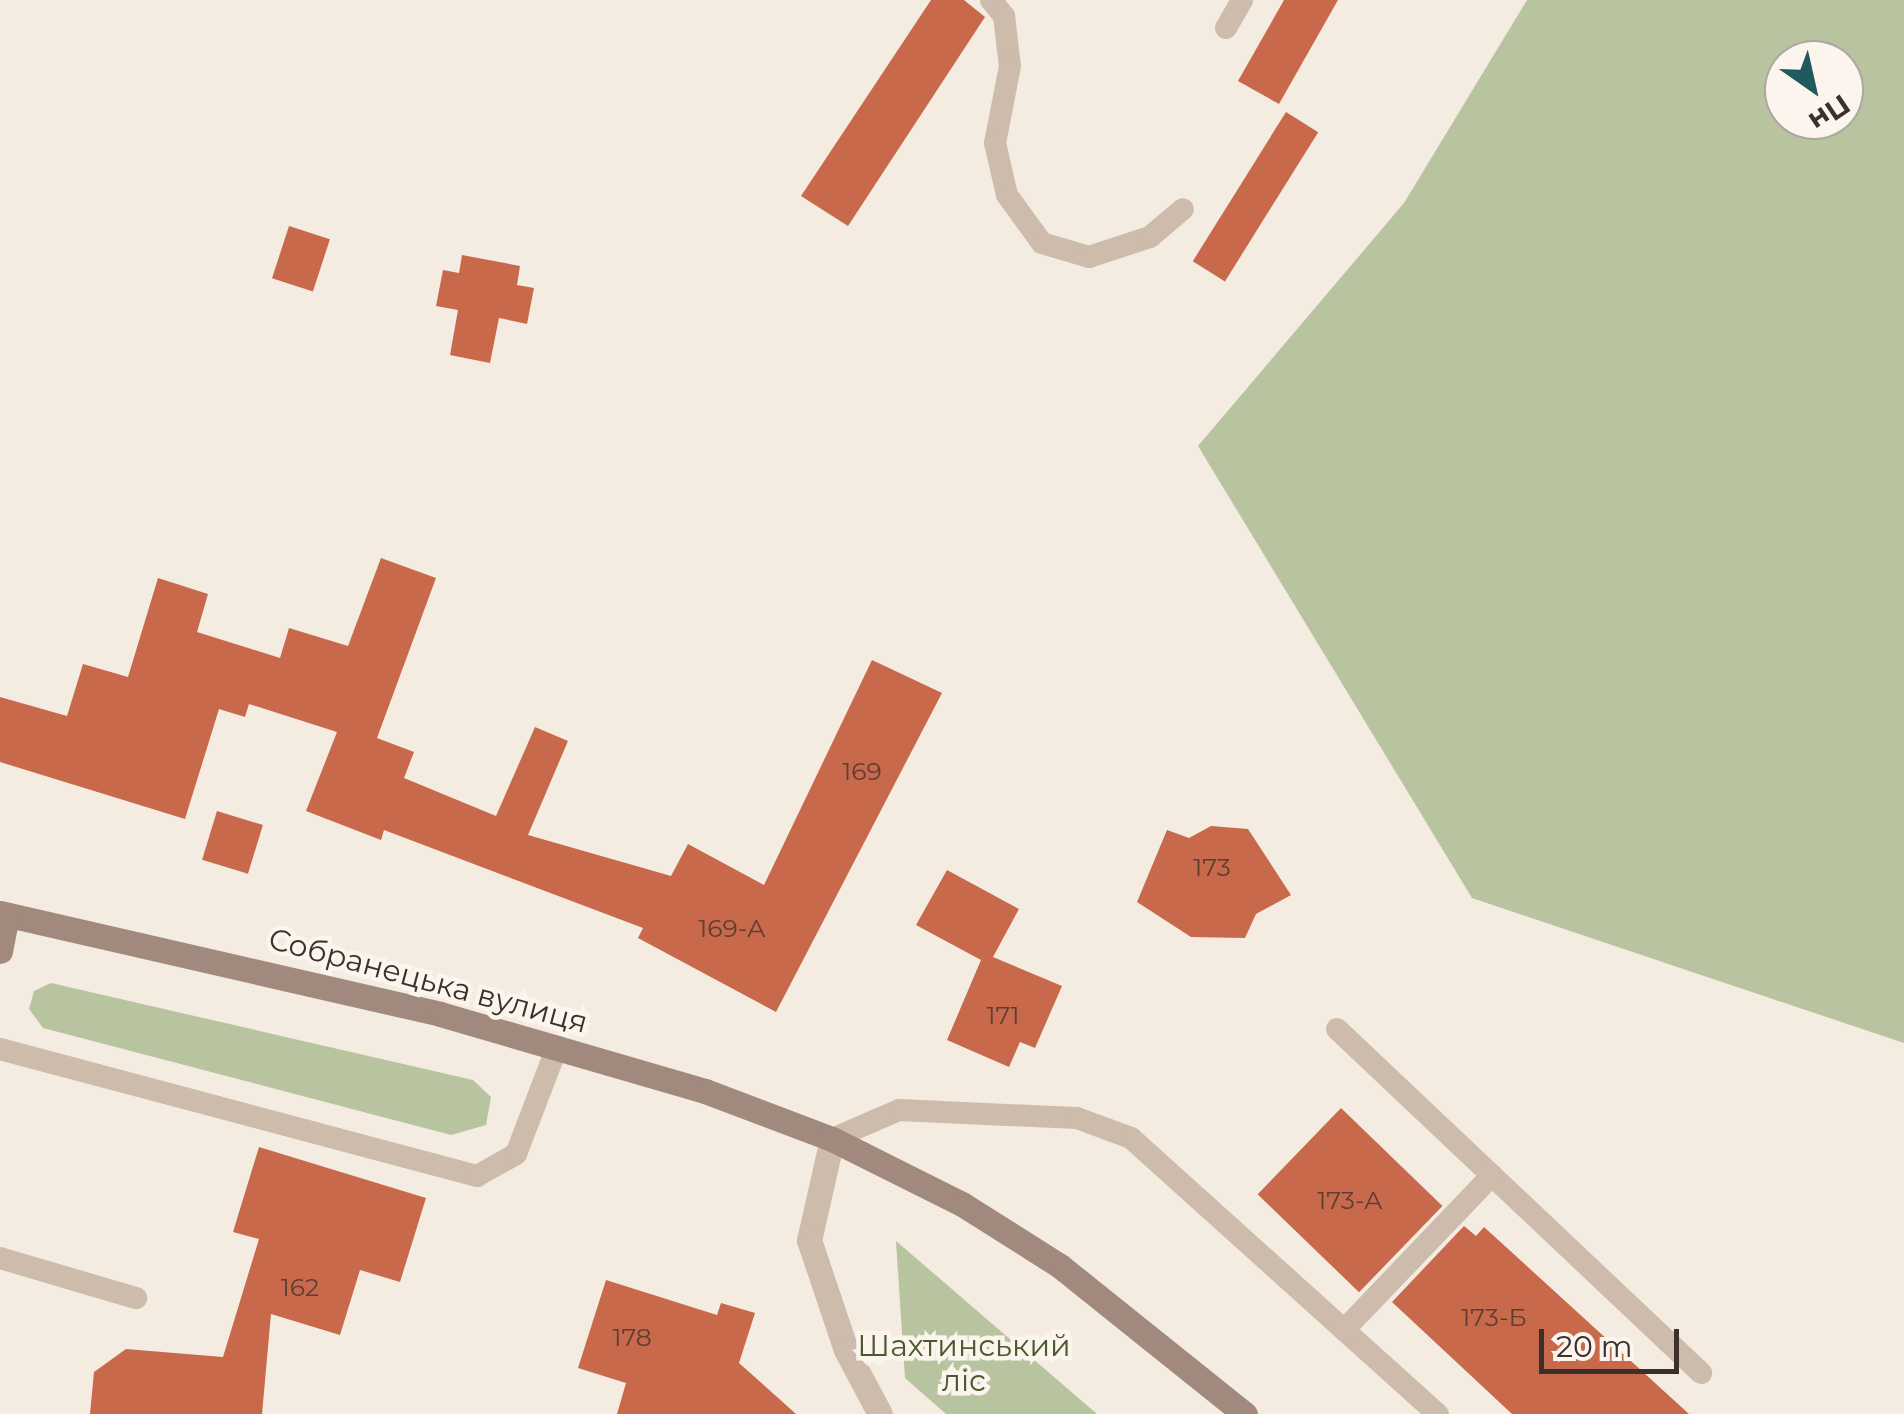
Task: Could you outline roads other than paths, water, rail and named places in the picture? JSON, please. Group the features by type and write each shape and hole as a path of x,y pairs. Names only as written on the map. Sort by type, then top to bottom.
{"main road":[{"path":"0,950 3,914"},
{"name":"Собранецька вулиця","path":"3,914 557,1047 832,1140 962,1204 1060,1266 1245,1414"}],"street":[{"path":"832,1140 808,1240 846,1350 880,1414"}],"lane":[{"path":"991,0 1004,16 1010,66 995,142 1007,195 1042,243 1088,257 1150,237 1183,209"},
{"path":"1226,28 1242,0"},
{"path":"1337,1029 1701,1373"},
{"path":"0,1049 478,1176 516,1154 557,1047"},
{"path":"832,1140 899,1110 1077,1118 1131,1138 1438,1414"},
{"path":"1344,1330 1492,1175"},
{"path":"0,1258 136,1298"}],"park label":[{"name":"Шахтинський ліс","path":"964,1363"}]}
